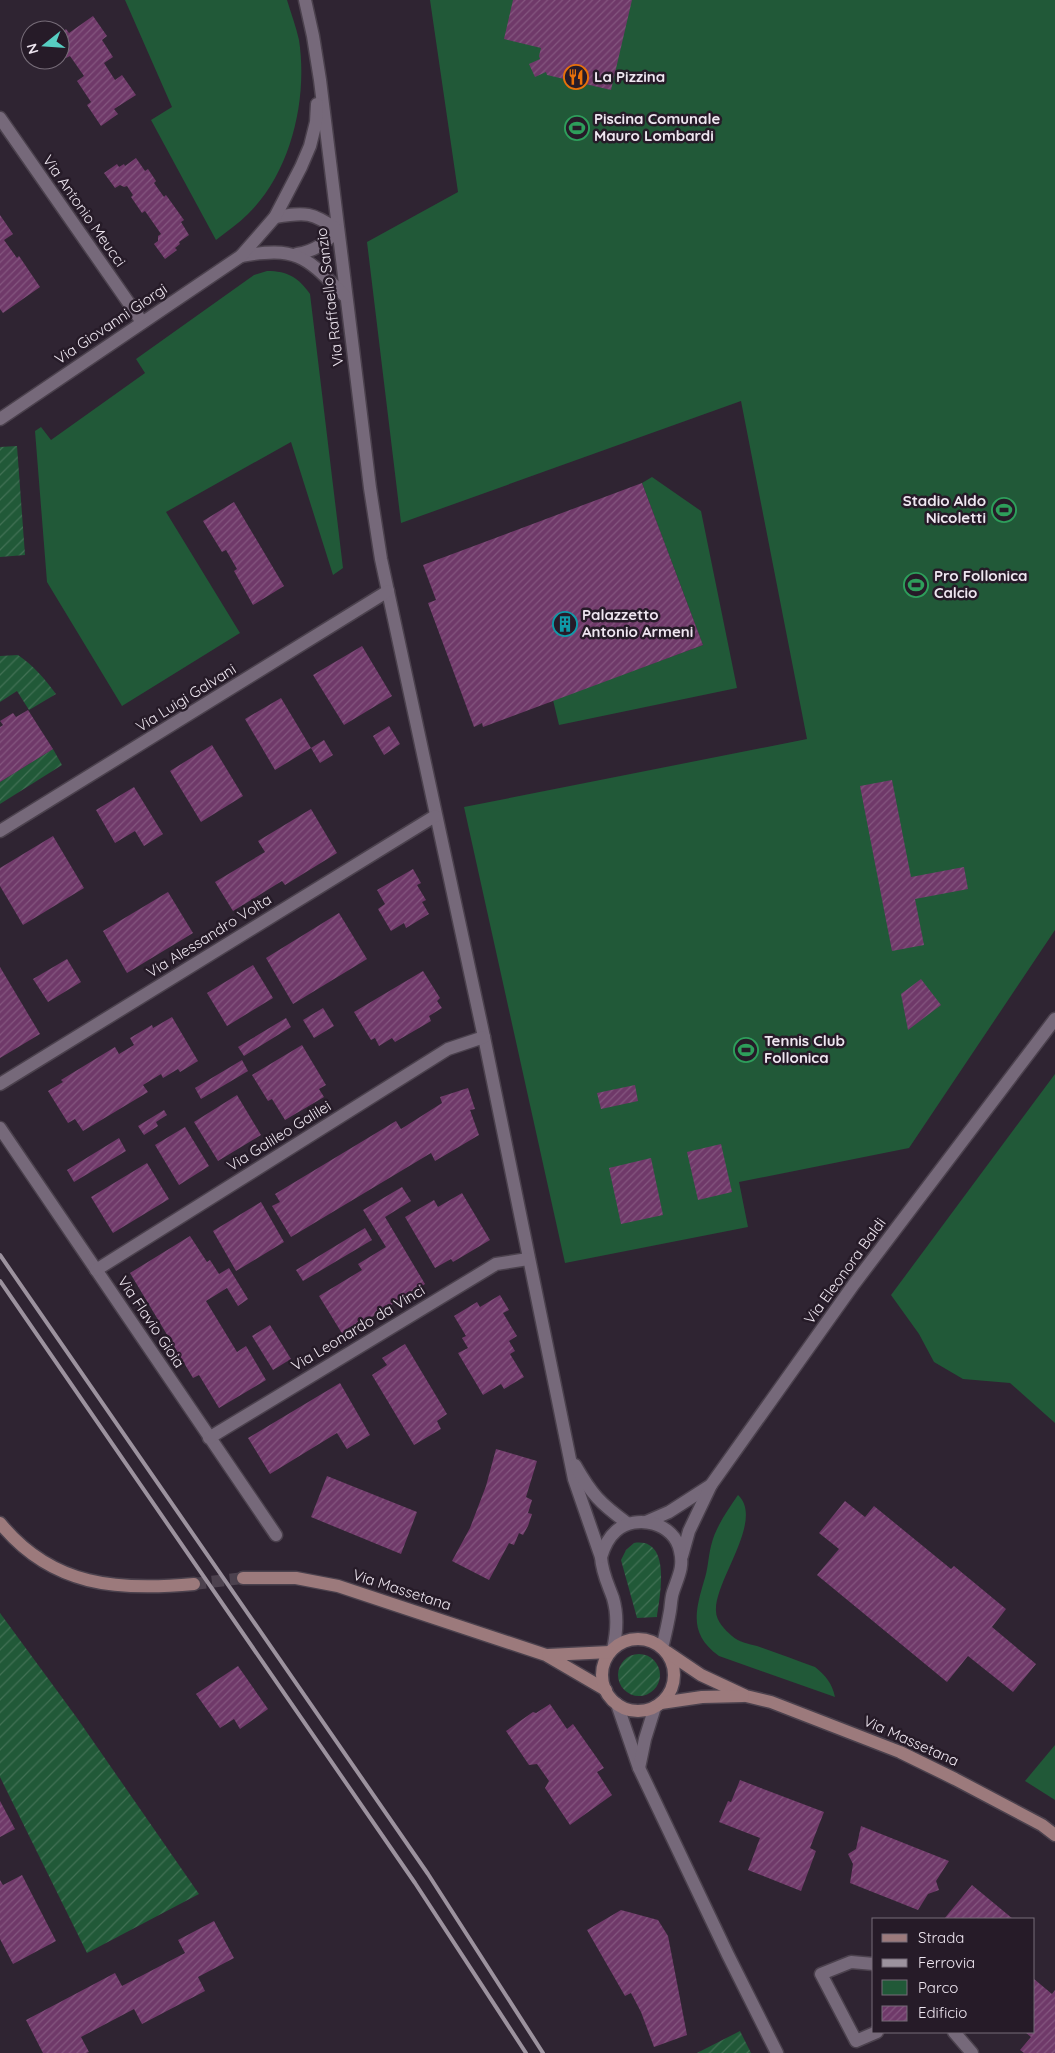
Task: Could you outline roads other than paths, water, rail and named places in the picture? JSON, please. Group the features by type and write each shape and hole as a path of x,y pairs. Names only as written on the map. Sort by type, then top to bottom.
{"main road":[{"path":"0,1523 28,1552 52,1568 73,1576 116,1586 140,1587 194,1584"},
{"name":"Via Massetana","path":"243,1578 296,1578 338,1586 546,1654 606,1690 617,1704 626,1709 635,1711 658,1705 702,1698 746,1696"},
{"name":"Via Massetana","path":"546,1654 612,1651 623,1642 647,1639 701,1675 746,1696 771,1702 900,1752 972,1788 1055,1835"},
{"path":"658,1705 668,1695 674,1679 672,1662 665,1650"},
{"path":"606,1690 602,1679 603,1668 612,1651"}],"street":[{"name":"Via Raffaello Sanzio","path":"305,0 320,80 370,488 388,591 484,1037 574,1479 601,1557"},
{"name":"Via Giovanni Giorgi","path":"0,420 241,256 275,217 310,146 316,122 320,80"},
{"name":"Via Antonio Meucci","path":"0,118 142,322"},
{"path":"275,217 298,213 309,214 319,217 338,230"},
{"name":"Via Giovanni Giorgi","path":"241,256 266,252 307,253 323,245 338,230"},
{"path":"297,254 326,276 346,297"},
{"name":"Via Luigi Galvani","path":"0,831 388,591"},
{"name":"Via Alessandro Volta","path":"0,1084 435,816"},
{"name":"Via Eleonora Baldi","path":"646,1522 669,1512 711,1485 854,1284 1055,1019"},
{"name":"Via Galileo Galilei","path":"96,1270 448,1049 484,1037"},
{"name":"Via Flavio Gioia","path":"0,1128 276,1535"},
{"name":"Via Leonardo da Vinci","path":"209,1438 496,1264 528,1259"},
{"path":"569,1455 590,1491 602,1504 628,1523"},
{"path":"665,1650 673,1592 681,1571 682,1558 689,1531 711,1485"},
{"path":"612,1651 616,1633 616,1612 601,1568 601,1557 609,1538 628,1523 646,1522 660,1526 676,1538 682,1558"},
{"path":"617,1704 639,1768 777,2053"},
{"path":"639,1768 647,1730 658,1705"},
{"path":"872,1964 851,1962 821,1974 856,2041 875,2033"},
{"path":"955,2033 972,2053"}],"tunnel":[{"path":"194,1584 243,1578"}],"railway":[{"path":"0,1255 428,1874 543,2053"},
{"path":"0,1281 415,1883 526,2053"}],"place":[{"name":"La Pizzina","path":"576,77"},
{"name":"Piscina Comunale Mauro Lombardi","path":"577,128"},
{"name":"Stadio Aldo Nicoletti","path":"1004,510"},
{"name":"Pro Follonica Calcio","path":"916,585"},
{"name":"Palazzetto Antonio Armeni","path":"565,624"},
{"name":"Tennis Club Follonica","path":"746,1050"}]}
